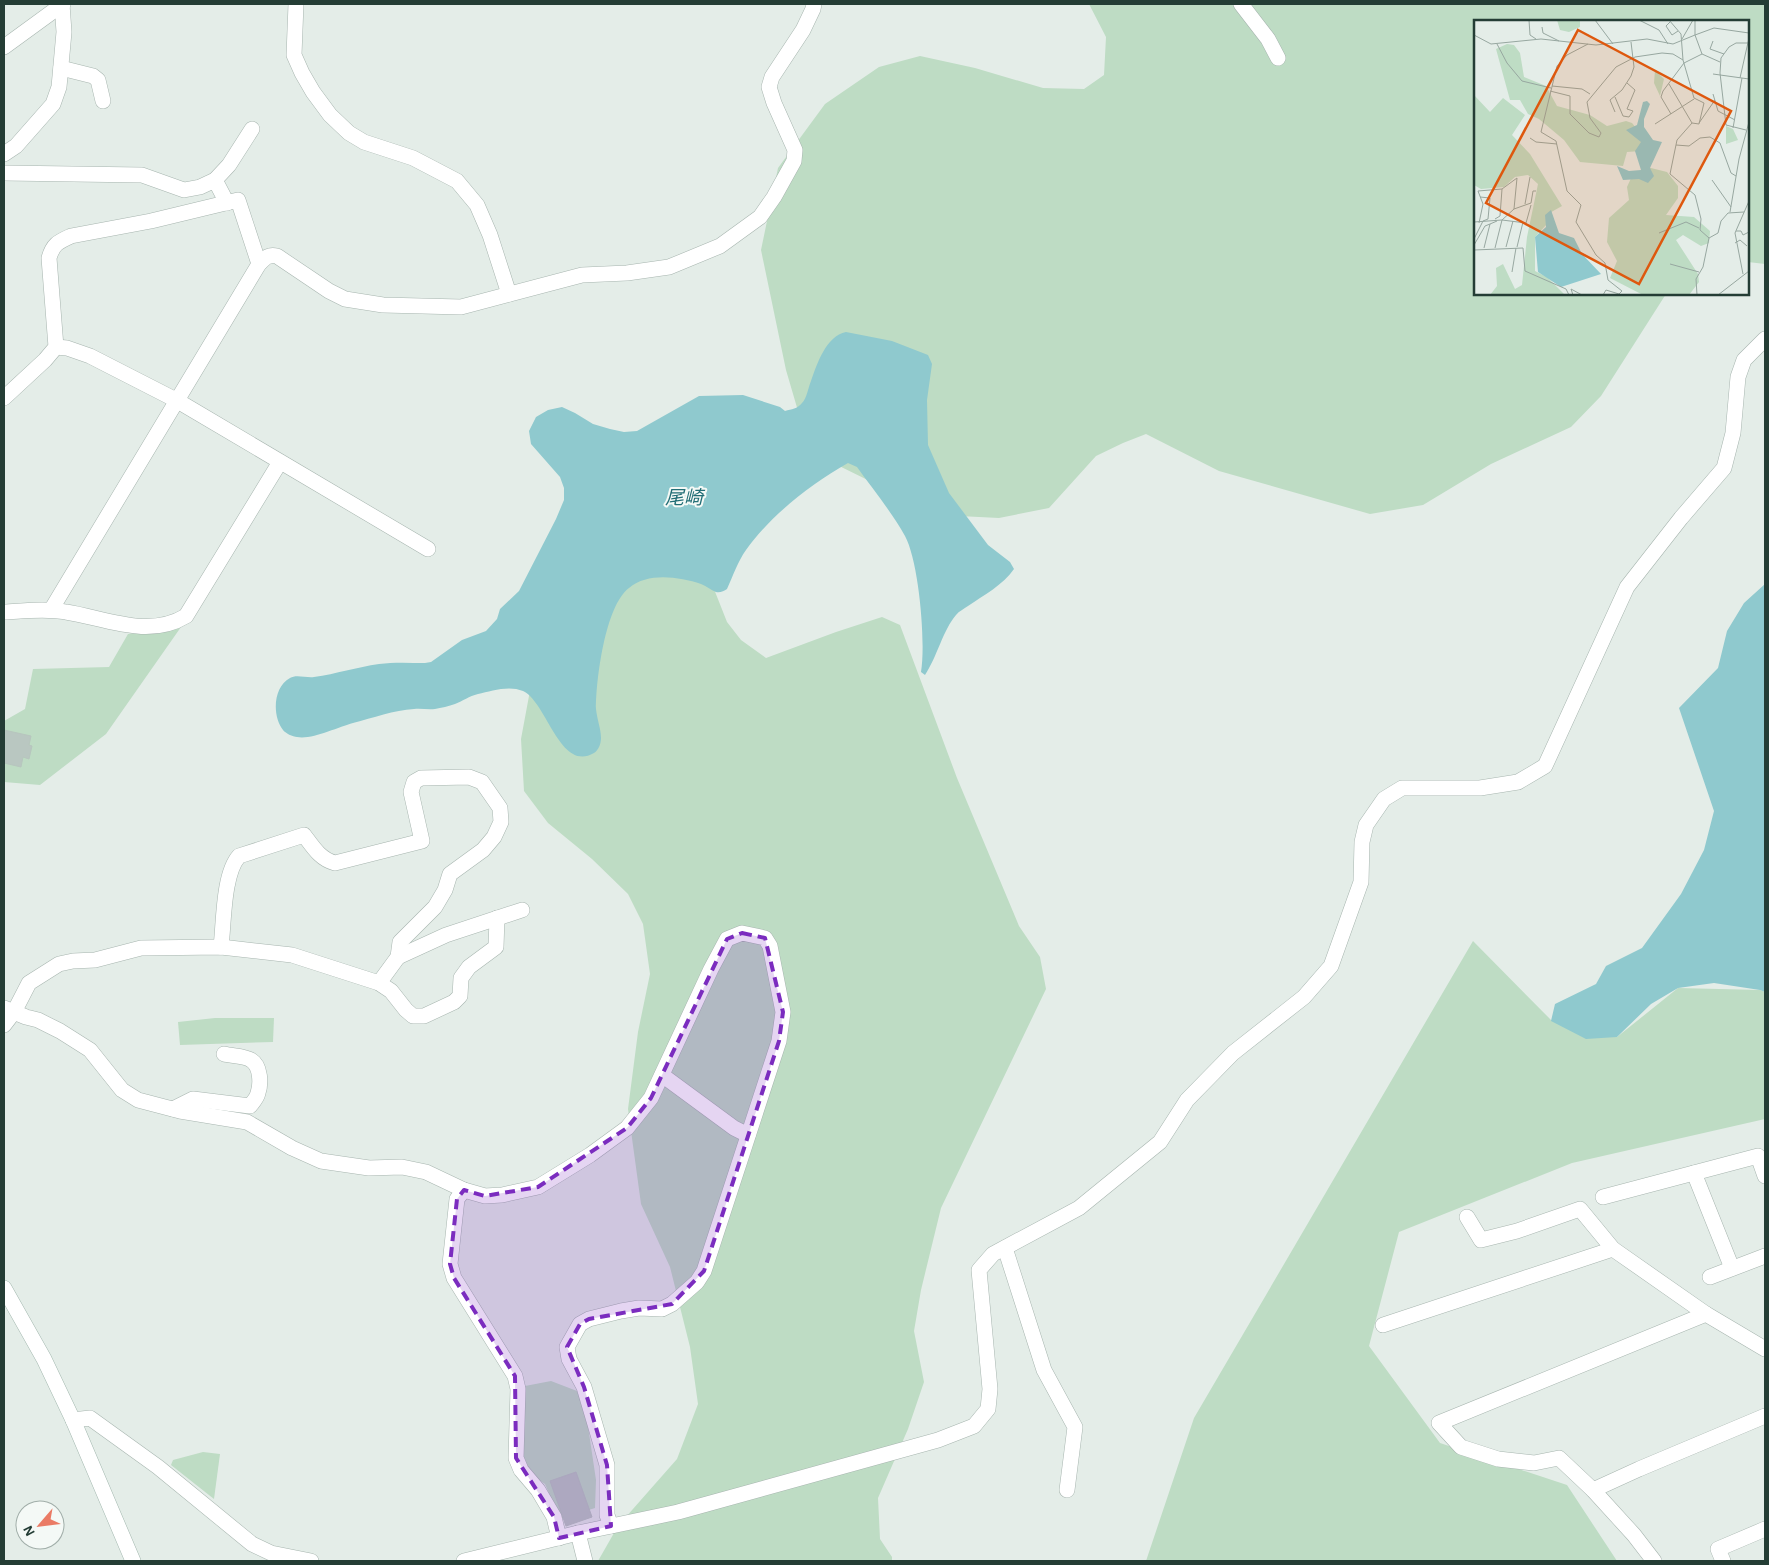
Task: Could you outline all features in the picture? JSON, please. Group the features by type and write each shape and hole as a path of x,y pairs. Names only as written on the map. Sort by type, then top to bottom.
{"street":[{"path":"4,47 63,4"},
{"path":"4,154 16,146 53,104 59,87 61,68 64,32 63,4"},
{"path":"296,4 294,55 312,92 330,115 349,134 364,142 413,158 457,182 477,205 490,235 509,294"},
{"path":"51,610 176,400 259,264 266,257 270,255 277,256 329,292 345,299 383,305 461,307 582,275 627,273 669,267 720,246 760,217 774,197 794,161 795,150 774,103 770,87 772,77 806,23 814,4"},
{"path":"1241,4 1268,39 1278,58"},
{"path":"61,68 93,76 98,80 103,101"},
{"path":"4,173 142,175 184,190 200,187 215,180 229,165 252,129"},
{"path":"215,180 227,203"},
{"path":"4,398 45,360 56,347 49,258 52,249 60,241 72,236 151,221 238,200 259,264"},
{"path":"464,1561 678,1512 938,1440 974,1426 988,1409 990,1389 979,1270 993,1254 1079,1208 1160,1142 1186,1100 1233,1053 1304,997 1330,966 1361,882 1362,842 1366,825 1384,799 1402,788 1480,788 1518,782 1545,766 1627,587 1681,518 1724,468 1733,433 1738,377 1744,360 1765,339"},
{"path":"56,347 67,348 90,356 176,400 428,549"},
{"path":"4,612 51,610 132,627 175,623 186,616 280,462"},
{"path":"221,947 228,879 233,864 240,856 304,835 319,855 335,863 422,841 411,792 414,782 421,778 469,777 482,782 500,808 501,822 494,837 483,850 450,874 446,890 435,907 400,942 398,957"},
{"path":"378,983 398,957 446,935 522,910"},
{"path":"4,1025 9,1010 29,983 59,964 72,961 95,960 141,948 221,947 292,955 378,983 391,991 413,1016 424,1016 454,1002 460,996 461,978 470,967 496,947 497,918"},
{"path":"9,1010 38,1020 90,1050 122,1090 138,1100 173,1109 248,1122 292,1148 321,1161 369,1168 402,1167 426,1172 464,1190 486,1196 502,1195 538,1187 590,1155 627,1128 652,1098 711,968 727,939 742,933 765,938 770,946 782,1012 779,1041 704,1271 697,1282 672,1304 662,1309 638,1308 621,1311 590,1319 580,1324 567,1347 569,1359 584,1387 607,1465 607,1515 611,1526"},
{"path":"173,1109 193,1100 250,1106 258,1094 260,1084 256,1064 251,1059 224,1054"},
{"path":"662,1075 734,1128 748,1134"},
{"path":"1603,1197 1758,1156 1765,1176"},
{"path":"1694,1173 1732,1268"},
{"path":"464,1190 457,1199 450,1264 454,1278 515,1376 518,1389 516,1458 521,1470 538,1490 554,1517 559,1538"},
{"path":"1467,1217 1481,1240 1517,1231 1580,1209 1613,1249 1706,1314 1765,1349"},
{"path":"1005,1248 1044,1370 1075,1427 1067,1490"},
{"path":"1383,1325 1613,1249"},
{"path":"1710,1277 1765,1256"},
{"path":"4,1288 44,1359 73,1420 133,1561"},
{"path":"1654,1561 1634,1535 1593,1490 1559,1458 1534,1463 1498,1460 1461,1447 1439,1423 1706,1314"},
{"path":"1593,1490 1639,1468 1765,1416"},
{"path":"73,1420 90,1418 158,1467 252,1544 271,1553 310,1561"},
{"path":"1723,1561 1718,1549 1765,1530"},
{"path":"578,1534 585,1561"}],"highlighted area":[{"path":"742,933 765,938 783,1012 779,1041 704,1271 672,1304 589,1319 580,1324 567,1347 584,1387 607,1465 611,1526 559,1538 554,1517 516,1458 515,1376 454,1278 450,1264 457,1199 464,1190 485,1196 538,1187 627,1128 651,1098 727,939"}],"green space":[{"path":"1089,4 1765,4 1765,264 1749,262 1749,20 1474,20 1474,295 1665,295 1601,396 1571,427 1491,464 1423,505 1370,514 1219,471 1146,434 1096,456 1049,508 999,518 939,515 829,461 803,428 786,370 761,250 778,168 825,104 879,67 920,56 975,68 1043,88 1084,89 1104,75 1106,37"},
{"path":"697,546 727,622 741,640 766,658 882,617 900,625 957,778 1019,926 1040,957 1046,989 941,1208 921,1290 914,1331 924,1382 908,1429 878,1498 880,1539 892,1557 892,1561 598,1561 618,1526 677,1459 698,1404 690,1347 670,1267 641,1204 628,1109 638,1032 650,974 643,924 628,894 592,859 548,823 524,791 521,739 534,669 569,586"},
{"path":"181,627 106,734 40,785 4,782 4,721 25,709 33,669 109,667 128,634"},
{"path":"1473,941 1551,1020 1617,1037 1678,988 1760,990 1765,992 1765,1119 1572,1163 1399,1232 1369,1346 1440,1443 1567,1485 1617,1561 1146,1561 1194,1418"},
{"path":"215,1018 274,1018 273,1042 180,1045 178,1022"},
{"path":"551,1381 577,1391 586,1413 596,1480 595,1508 560,1519 545,1484 536,1478 522,1458 520,1431 525,1386"},
{"path":"203,1452 220,1454 214,1499 171,1465 173,1460"}],"water":[{"name":"尾崎","path":"846,332 892,341 928,355 932,364 927,400 928,445 949,493 988,545 1010,562 1014,569 999,585 956,615 947,628 925,675 921,672 923,642 918,583 910,548 905,536 882,501 857,467 848,463 806,491 768,524 743,554 726,590 716,592 701,584 664,577 637,583 629,588 621,597 608,627 600,663 596,709 601,740 594,753 582,757 572,753 555,734 532,698 518,689 500,689 478,694 437,709 417,709 391,713 310,737 295,737 283,730 277,717 276,702 280,688 290,678 295,676 314,677 379,664 431,662 462,640 486,631 497,619 500,609 519,591 564,500 564,488 560,477 531,444 529,431 536,417 548,410 562,407 593,424 624,432 637,431 699,396 743,395 780,407 785,411 796,408 804,401 823,352 833,339"},
{"path":"1765,584 1765,992 1714,983 1678,988 1651,1004 1617,1037 1586,1039 1551,1021 1555,1004 1596,984 1606,966 1642,948 1681,894 1704,850 1714,811 1679,708 1718,668 1727,631 1744,603"}],"building":[{"path":"4,730 31,736 29,745 32,746 29,759 23,757 21,767 4,763"},
{"path":"576,1472 592,1517 566,1526 550,1481"}]}
